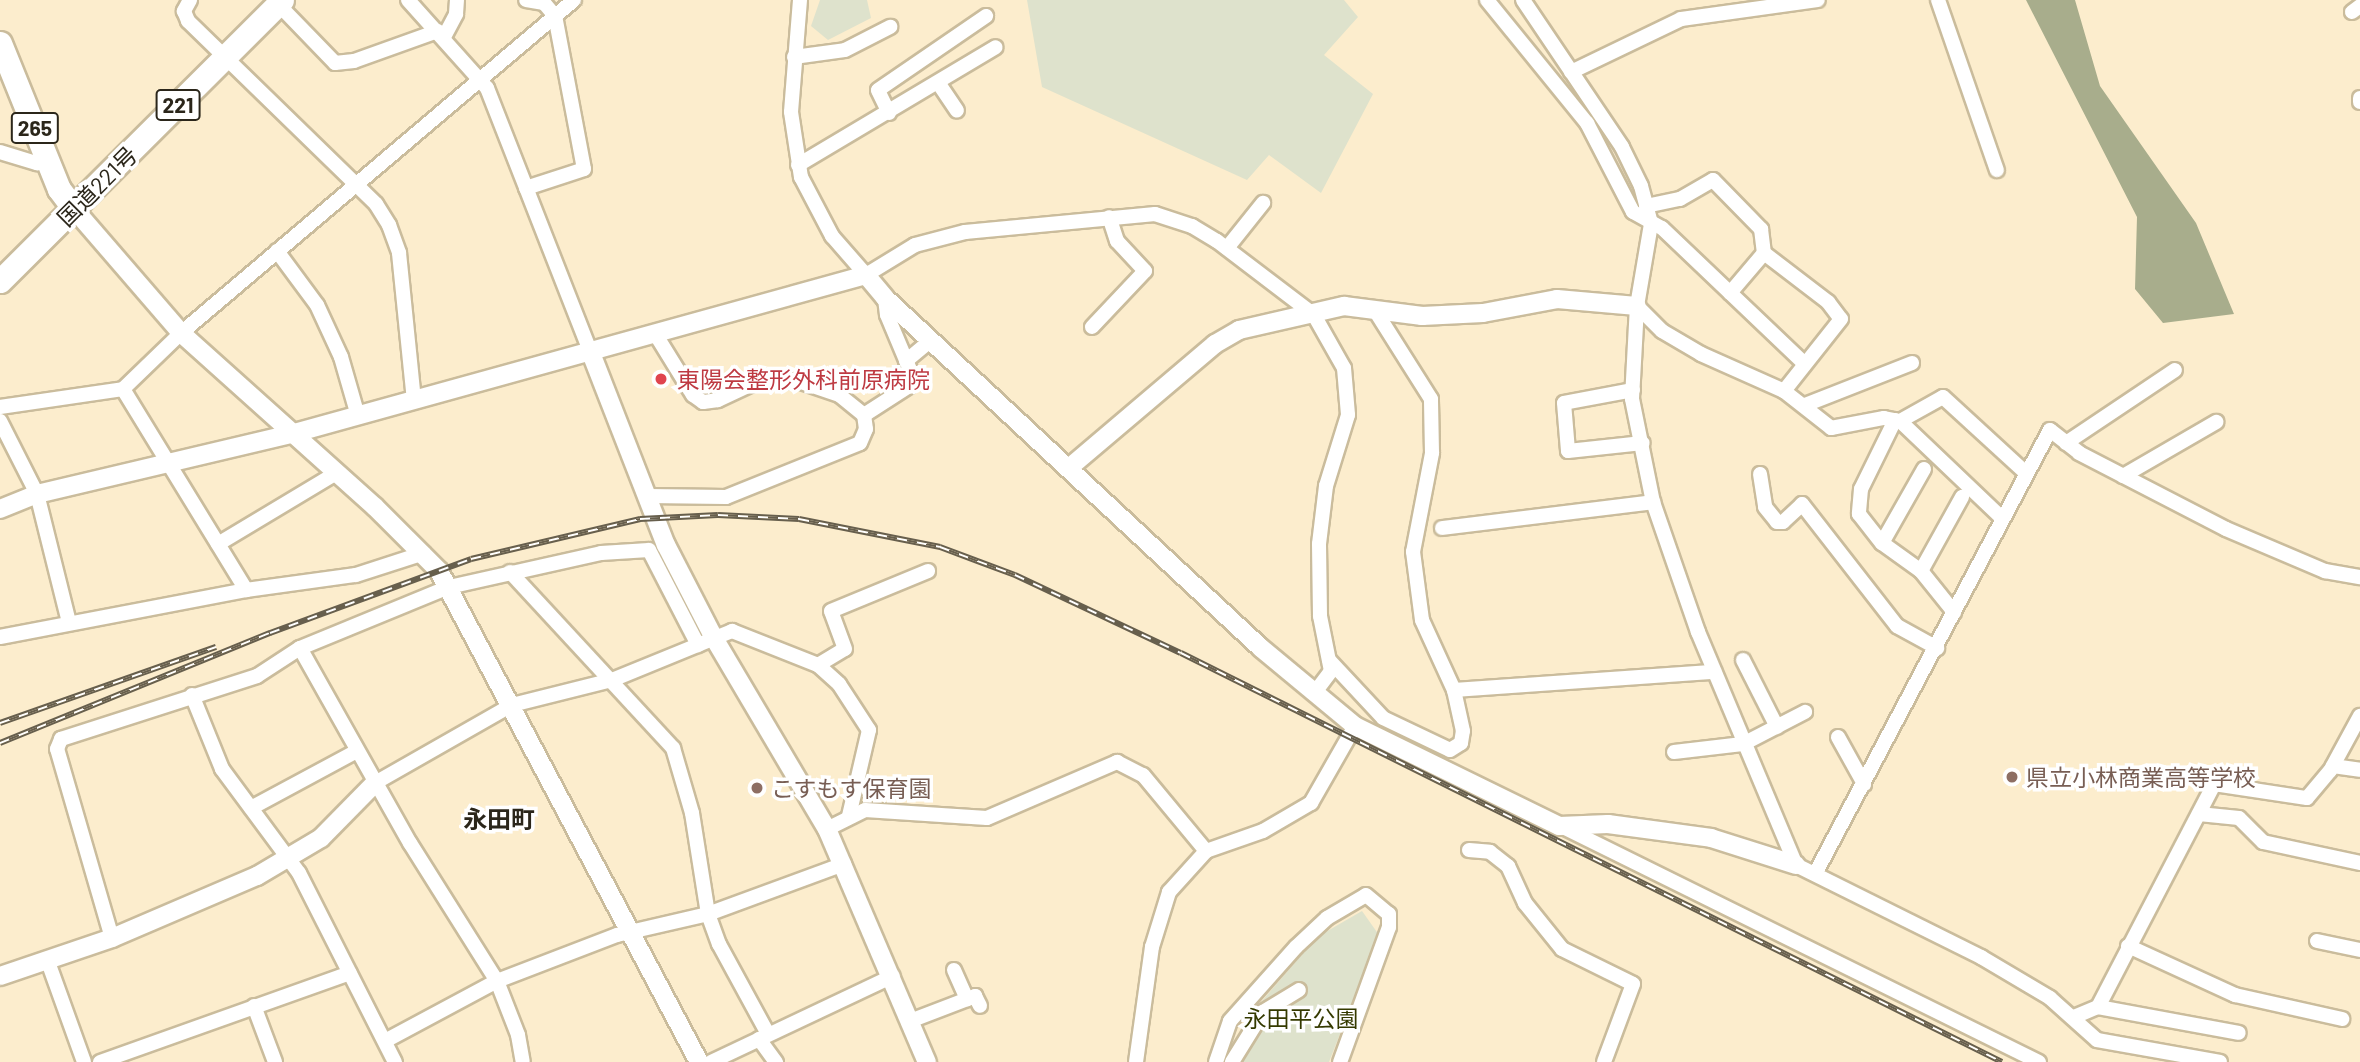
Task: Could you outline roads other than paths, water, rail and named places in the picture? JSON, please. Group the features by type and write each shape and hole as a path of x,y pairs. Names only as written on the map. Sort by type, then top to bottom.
{"highway":[{"name":"国道221号","path":"0,281 280,2"},
{"name":"265","path":"0,44 47,160 74,209"}],"street":[{"path":"190,0 184,11 188,21 227,55 376,204 399,253 414,400"},
{"path":"408,0 481,78 706,641"},
{"path":"280,2 335,62 354,61 441,34 456,14 457,0"},
{"path":"526,0 544,3 555,16 584,169 526,187"},
{"path":"0,407 124,389 181,333 575,0"},
{"path":"800,0 791,112 798,164 832,236 885,298 1070,467 1261,648 1355,726 2039,1062"},
{"path":"1487,0 1564,91 1604,150 1633,212 1662,228 1805,364"},
{"path":"1523,0 1622,147 1646,206 1651,224 1637,306 1633,390 1653,502 1714,672 1743,744 1785,832 1796,865"},
{"path":"1571,72 1647,31 1681,19 1818,0"},
{"path":"1938,0 1997,170"},
{"path":"889,113 878,90 986,16"},
{"path":"794,57 845,50 890,27"},
{"path":"798,164 939,84 996,47"},
{"path":"939,84 957,111"},
{"path":"0,152 37,163 47,160"},
{"path":"1646,206 1679,199 1713,180 1762,229 1764,253 1730,293"},
{"path":"1227,248 1263,203"},
{"path":"74,209 181,333 424,553 449,587 699,1062"},
{"path":"0,509 37,494 170,466 591,353 866,275 915,245 965,232 1155,214 1192,226 1227,248 1314,315 1335,349 1346,385 1348,415 1325,486 1319,544 1320,615 1329,679 1315,692"},
{"path":"1092,327 1145,271 1116,241 1109,217"},
{"path":"278,251 317,305 341,356 358,415"},
{"path":"1764,253 1828,302 1841,319 1784,391"},
{"path":"864,415 909,386 911,372 887,316 885,298"},
{"path":"1070,467 1214,344 1240,330 1344,306 1422,316 1483,313 1557,299 1637,306 1662,331 1701,354 1784,391 1831,428 1898,420 1943,397 2026,473"},
{"path":"1328,659 1383,718 1450,750 1461,743 1463,731 1454,690 1423,620 1413,552 1432,453 1431,399 1374,309"},
{"path":"648,496 726,497 860,443 866,429 864,415 839,395 802,382 763,379 718,400 703,402 693,395 656,335"},
{"path":"906,360 930,340"},
{"path":"1805,405 1912,363"},
{"path":"2066,443 2175,370"},
{"path":"124,389 246,590"},
{"path":"1633,390 1564,403 1567,451 1643,443"},
{"path":"1898,420 2002,518"},
{"path":"1898,420 1861,489 1859,514 1882,542 1921,571 1954,612"},
{"path":"0,421 37,494 69,622"},
{"path":"2123,476 2216,422"},
{"path":"1815,874 1937,648 2002,518 2050,430 2066,443 2123,476 2288,556 2325,571 2360,577"},
{"path":"1882,542 1924,469"},
{"path":"218,544 336,473"},
{"path":"1760,474 1765,507 1777,522 1783,522 1802,504 1897,626 1937,648"},
{"path":"1921,571 1962,496"},
{"path":"1442,528 1653,502"},
{"path":"112,938 57,744 192,695 257,676 300,648 449,587 510,572 646,548 652,553 827,829 893,976 927,1062"},
{"path":"0,637 246,590 356,575 424,553"},
{"path":"818,665 845,649 831,611 928,570"},
{"path":"510,572 673,748 680,765 708,914 719,944 776,1062"},
{"path":"0,976 112,938 196,905 289,860 321,838 375,783 512,705 612,680 732,631 818,665 839,684 869,730 849,816"},
{"path":"300,648 375,783 497,981 518,1035 523,1062"},
{"path":"1743,660 1777,727"},
{"path":"1454,690 1714,672"},
{"path":"192,695 222,769 289,860 395,1062"},
{"path":"1674,752 1743,744 1805,712"},
{"path":"2098,1007 2214,784 2307,798 2333,766 2360,716"},
{"path":"1136,1062 1152,947 1169,892 1206,851 1264,831 1311,803 1355,726"},
{"path":"1838,737 1864,784"},
{"path":"251,808 357,751"},
{"path":"827,829 865,810 987,818 1118,762 1143,775 1206,851"},
{"path":"2333,766 2360,770"},
{"path":"2200,814 2239,818 2263,842 2360,863"},
{"path":"1559,826 1608,824 1711,838 1796,865 1981,957 2074,1017 2096,1040 2220,1062"},
{"path":"1469,849 1490,852 1508,866 1525,903 1562,949 1633,985 1604,1062"},
{"path":"385,1041 497,981 630,932 708,914 844,864"},
{"path":"1216,1062 1230,1021 1296,947 1327,918 1366,895 1389,914 1390,927 1340,1062"},
{"path":"2317,941 2360,950"},
{"path":"2128,946 2235,995 2342,1019"},
{"path":"47,959 83,1062"},
{"path":"910,1021 973,1003 954,970"},
{"path":"100,1062 350,973"},
{"path":"711,1062 893,976"},
{"path":"1232,1062 1263,1012 1299,990"},
{"path":"254,1006 275,1062"},
{"path":"2074,1017 2098,1007 2239,1033"}],"railway":[{"path":"0,743 270,633 471,559 640,519 718,515 799,519 940,547 1015,575 1181,653 2002,1062"},
{"path":"0,723 216,647"}],"place":[{"name":"東陽会整形外科前原病院","path":"661,379"},
{"name":"県立小林商業高等学校","path":"2012,777"},
{"name":"こすもす保育園","path":"757,788"}],"district":[{"name":"永田町","path":"499,819"}],"park label":[{"name":"永田平公園","path":"1301,1018"}]}
